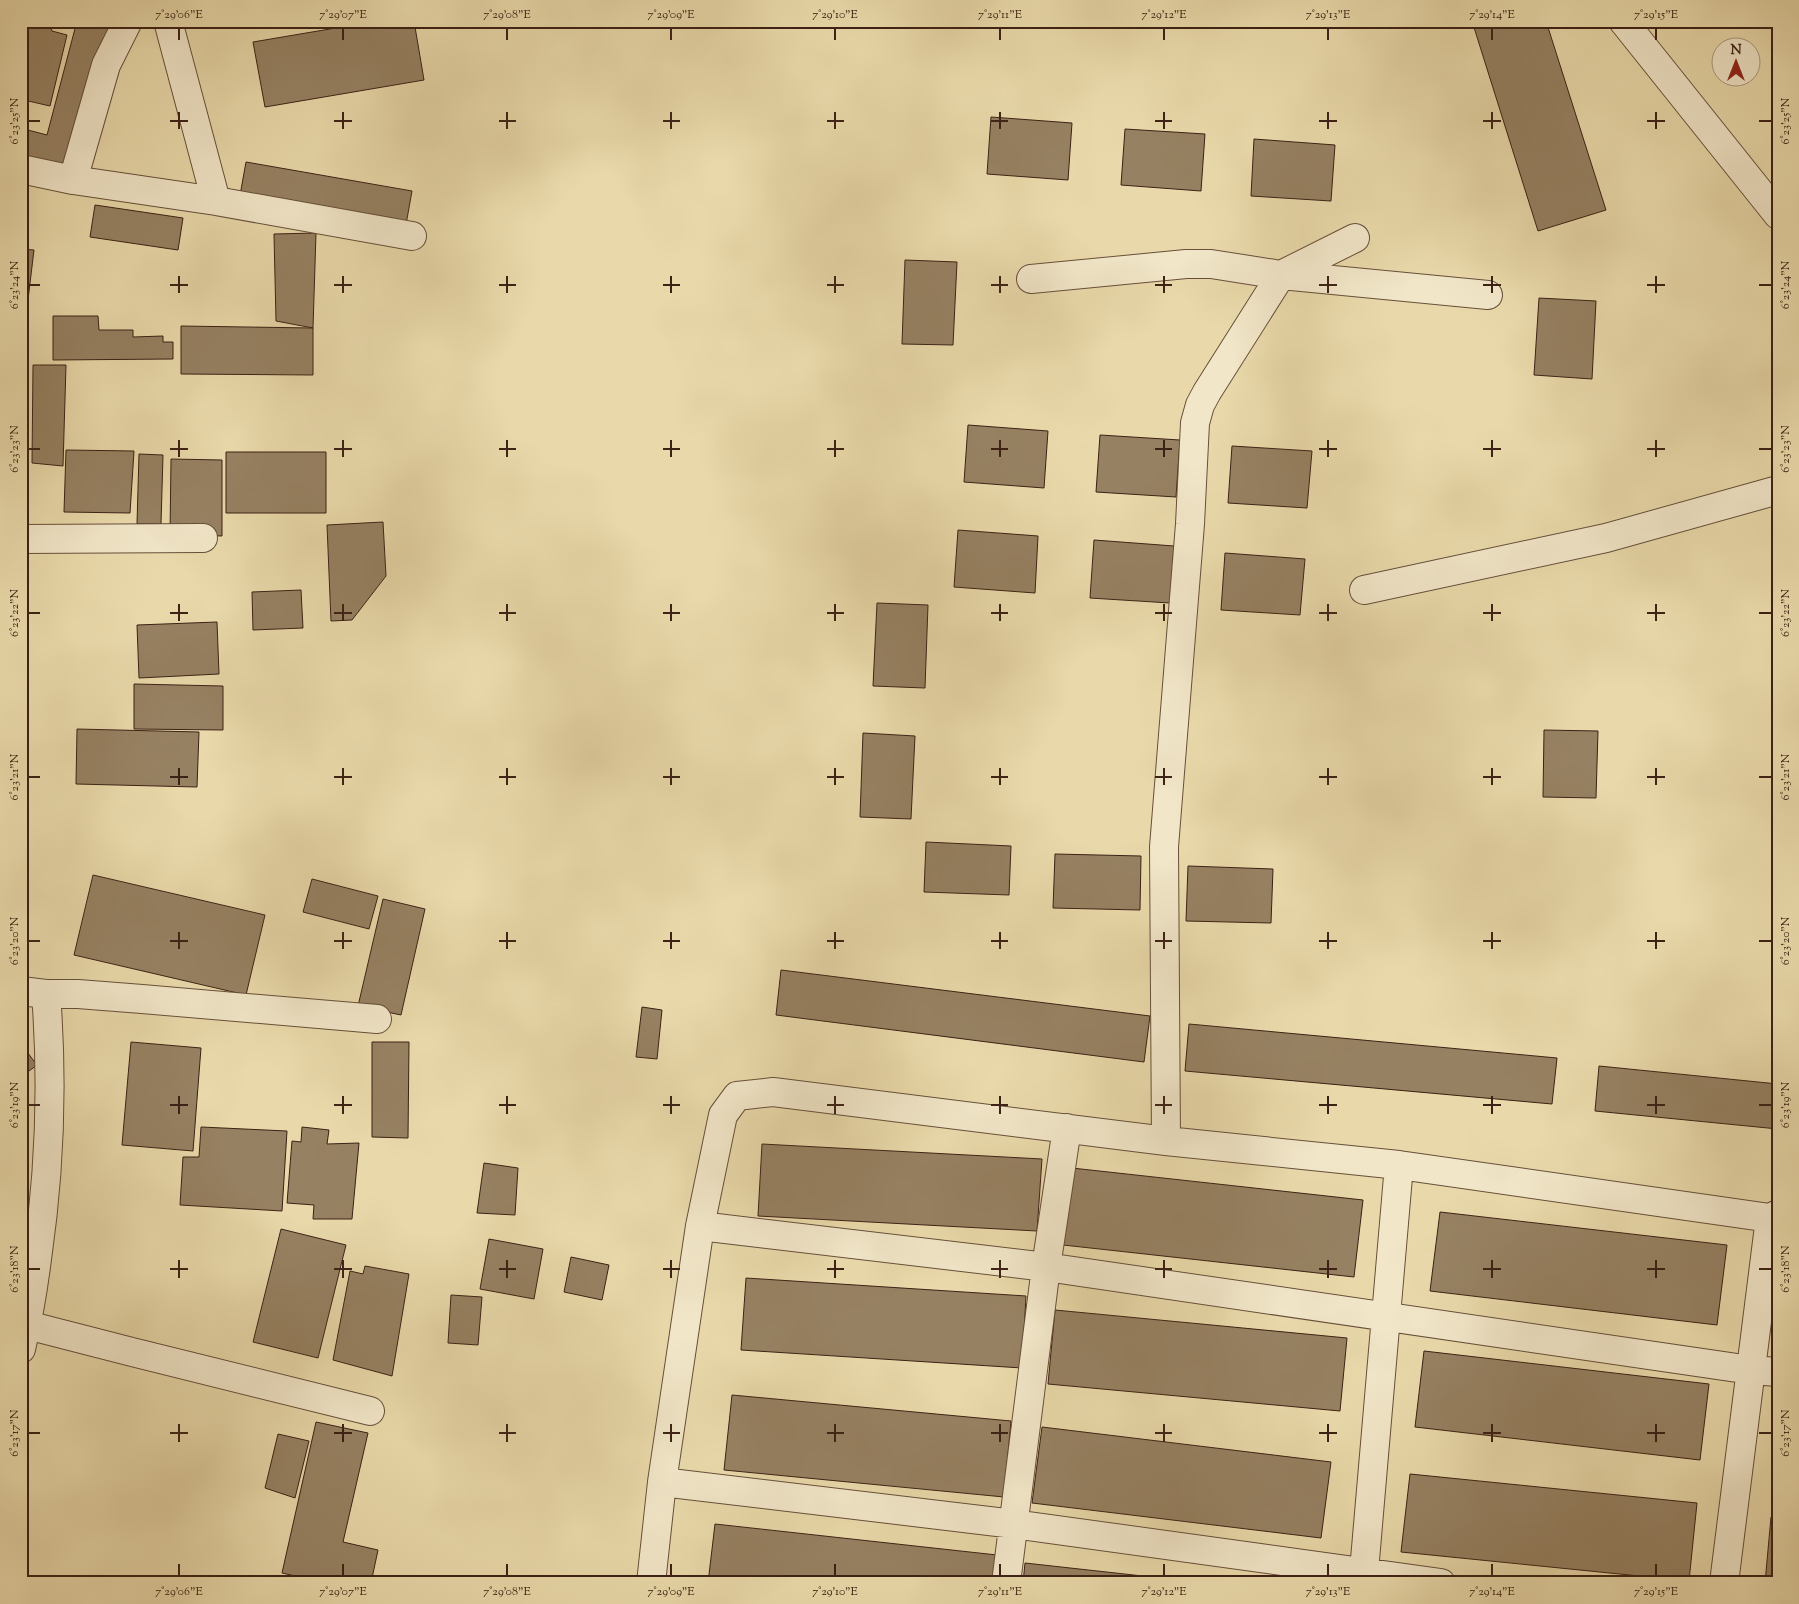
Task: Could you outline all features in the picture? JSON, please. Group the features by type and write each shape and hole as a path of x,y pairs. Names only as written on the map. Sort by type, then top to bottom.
{"street":[{"path":"73,180 106,66 128,21"},
{"path":"168,21 216,201"},
{"path":"1624,21 1778,215"},
{"path":"21,169 73,180 216,201 412,236"},
{"path":"1166,1141 1164,847 1190,524 1195,423 1200,405 1207,392 1282,274 1355,238"},
{"path":"1031,279 1186,264 1211,264 1282,274 1488,295"},
{"path":"1364,590 1606,538 1778,490"},
{"path":"21,538 203,538"},
{"path":"370,1411 132,1352 24,1337 27,1292 44,1209 50,1143 50,1062 34,993 142,998 377,1019"},
{"path":"651,1583 662,1482 700,1226 723,1115 737,1096 773,1092 1166,1141 1399,1165 1774,1216 1750,1370 1724,1583"},
{"path":"1006,1583 1046,1267 1067,1128"},
{"path":"1364,1578 1399,1165"},
{"path":"700,1226 1046,1267 1750,1370 1778,1372"},
{"path":"662,1482 1014,1524 1364,1578 1441,1583"}],"building":[{"path":"21,21 49,21 52,31 67,35 50,106 24,100 21,110"},
{"path":"77,21 116,21 73,181 21,167 21,141 24,129 47,135"},
{"path":"377,21 414,21 424,80 265,107 253,42"},
{"path":"1472,21 1546,21 1606,210 1538,231"},
{"path":"991,117 1072,123 1068,180 987,174"},
{"path":"1125,129 1205,134 1201,191 1121,185"},
{"path":"1254,139 1335,145 1331,201 1251,196"},
{"path":"246,162 412,191 405,230 239,201"},
{"path":"95,205 183,218 178,250 90,237"},
{"path":"316,233 313,328 276,321 274,234"},
{"path":"21,249 34,250 27,308 21,307"},
{"path":"905,260 957,262 953,345 902,344"},
{"path":"1539,298 1596,301 1592,379 1534,375"},
{"path":"53,316 98,316 99,330 133,330 133,337 163,336 163,342 173,342 173,359 53,360"},
{"path":"181,326 313,328 313,375 181,374"},
{"path":"33,365 66,365 63,466 32,463"},
{"path":"968,425 1048,431 1044,488 964,482"},
{"path":"1100,435 1180,440 1176,497 1096,492"},
{"path":"1232,446 1312,451 1307,508 1228,503"},
{"path":"66,450 134,451 130,513 64,512"},
{"path":"226,452 326,452 326,513 226,513"},
{"path":"139,454 163,455 161,524 137,524"},
{"path":"171,459 222,460 222,536 170,534"},
{"path":"383,522 386,576 352,620 331,621 327,525"},
{"path":"958,530 1038,536 1035,593 954,587"},
{"path":"1094,540 1174,546 1170,603 1090,598"},
{"path":"1225,553 1305,559 1300,615 1221,610"},
{"path":"301,590 303,628 253,630 252,592"},
{"path":"877,603 928,605 925,688 873,686"},
{"path":"217,622 219,674 139,678 137,625"},
{"path":"134,684 223,686 223,730 134,729"},
{"path":"77,729 199,732 197,787 76,784"},
{"path":"1544,730 1598,731 1596,798 1543,797"},
{"path":"863,733 915,736 911,819 860,817"},
{"path":"926,842 1011,846 1009,895 924,892"},
{"path":"1055,854 1141,856 1140,910 1053,908"},
{"path":"1188,866 1273,869 1271,923 1186,921"},
{"path":"93,875 265,915 246,995 74,955"},
{"path":"312,879 378,896 369,929 303,912"},
{"path":"383,899 425,909 401,1015 358,1006"},
{"path":"781,970 1150,1016 1144,1062 776,1015"},
{"path":"642,1007 662,1010 657,1059 636,1057"},
{"path":"1189,1024 1557,1058 1552,1104 1185,1071"},
{"path":"131,1042 201,1048 193,1151 122,1145"},
{"path":"372,1042 409,1042 408,1138 372,1137"},
{"path":"21,1044 37,1065 21,1077"},
{"path":"1599,1066 1778,1084 1778,1129 1595,1111"},
{"path":"201,1127 287,1131 282,1211 180,1205 183,1157 199,1157"},
{"path":"302,1127 329,1130 327,1144 359,1143 352,1219 313,1219 314,1205 287,1203 292,1141 301,1142"},
{"path":"762,1144 1042,1159 1037,1231 758,1216"},
{"path":"484,1163 518,1168 515,1215 477,1213"},
{"path":"1072,1168 1363,1200 1354,1277 1063,1245"},
{"path":"1440,1212 1727,1245 1717,1325 1430,1291"},
{"path":"281,1229 346,1245 318,1358 253,1342"},
{"path":"489,1239 543,1249 534,1299 480,1289"},
{"path":"571,1257 609,1265 602,1300 564,1292"},
{"path":"365,1266 409,1274 392,1376 333,1360 350,1271 363,1274"},
{"path":"746,1278 1026,1296 1022,1368 741,1350"},
{"path":"451,1295 482,1297 478,1345 448,1343"},
{"path":"1055,1310 1347,1338 1340,1411 1048,1384"},
{"path":"1424,1351 1709,1384 1700,1460 1415,1427"},
{"path":"732,1395 1011,1421 1004,1497 724,1470"},
{"path":"316,1422 368,1433 343,1542 378,1550 371,1583 326,1583 282,1573"},
{"path":"1042,1427 1331,1462 1321,1538 1032,1503"},
{"path":"278,1434 309,1441 295,1498 265,1488"},
{"path":"1410,1474 1697,1503 1689,1581 1401,1552"},
{"path":"1771,1517 1778,1518 1778,1583 1765,1583"},
{"path":"715,1524 997,1555 994,1583 708,1583"},
{"path":"1025,1563 1206,1583 1023,1583"}]}
